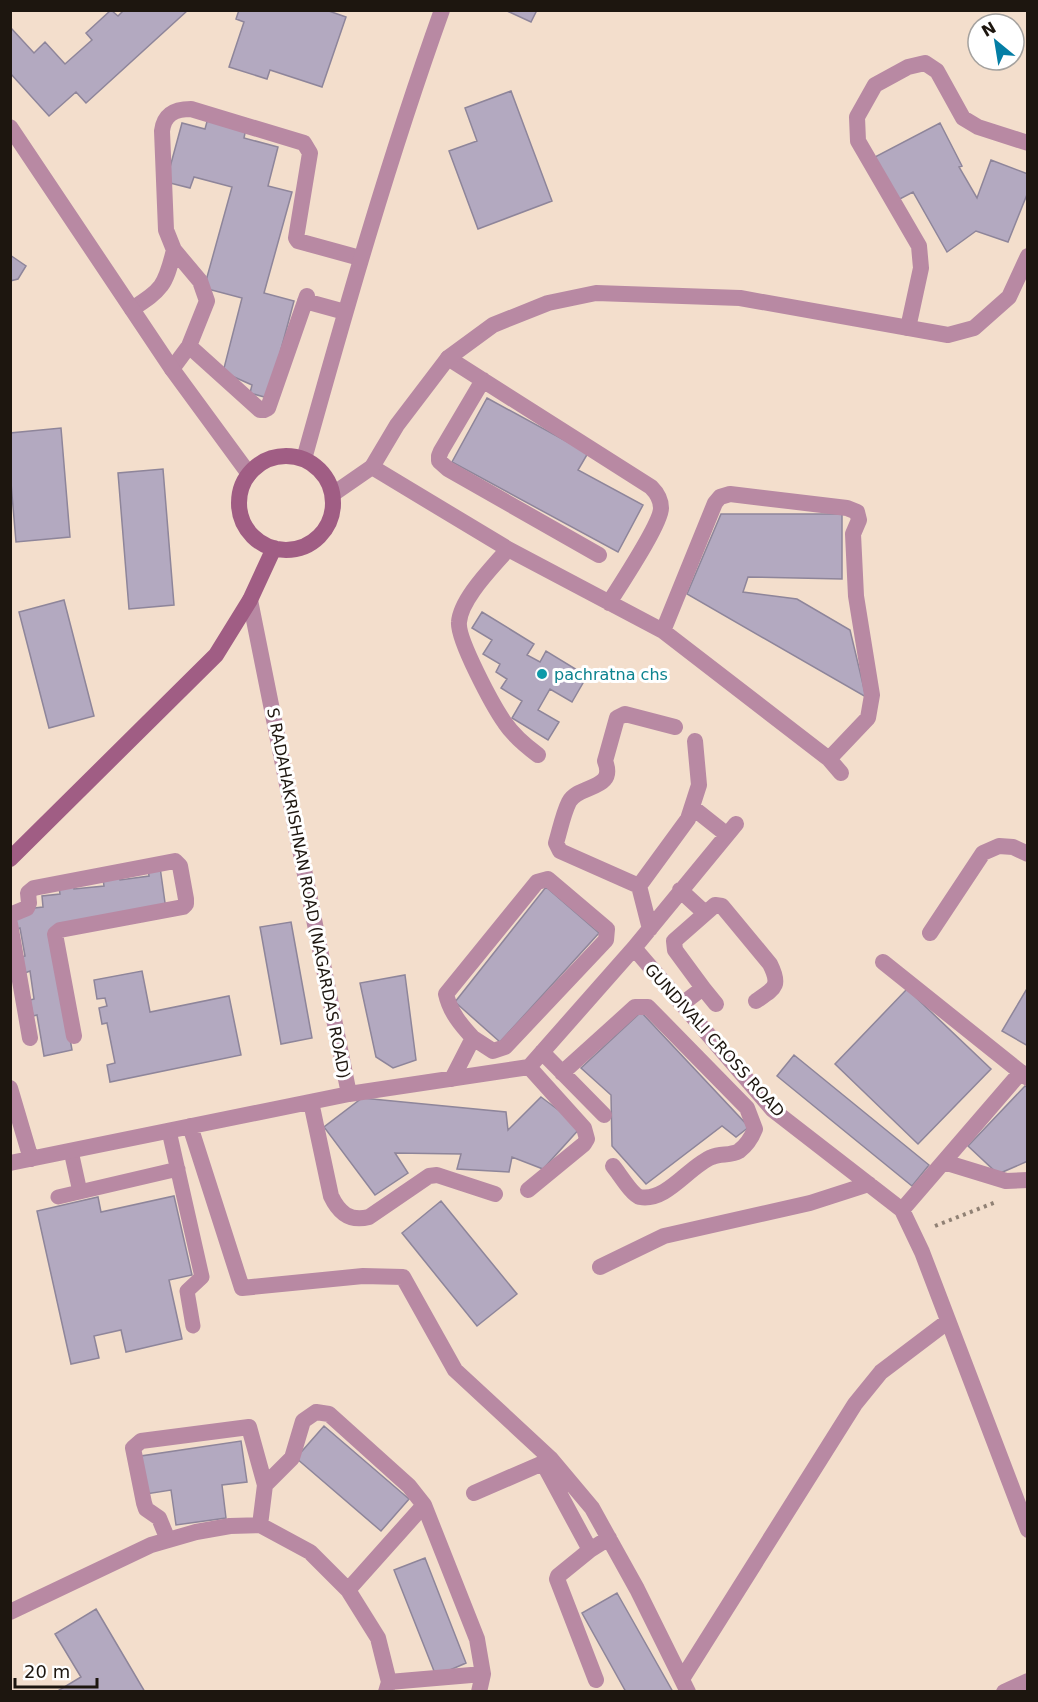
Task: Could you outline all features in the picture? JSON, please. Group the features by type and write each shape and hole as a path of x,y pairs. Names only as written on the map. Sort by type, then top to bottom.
{"main road":[{"path":"289,456 304,459 317,467 327,479 333,494 333,510 328,525 318,538 305,546 290,550 274,549 259,542 248,531 241,518 240,495 249,474 260,464 274,457 289,456"},
{"path":"10,859 216,655 250,600 274,549"}],"street":[{"path":"304,459 360,258 442,10"},
{"path":"908,328 921,268 919,246 858,141 857,117 875,85 908,67 925,63 937,70 963,118 978,127 1028,143"},
{"path":"172,369 189,346 207,306 207,296 200,281 174,250 166,230 163,124 166,117 174,112 191,109 304,143 310,153 296,238 298,241 360,258"},
{"path":"10,127 172,369 249,474"},
{"path":"132,309 164,284 174,250"},
{"path":"333,494 372,467 397,425 448,358 494,325 548,303 596,292 740,298 948,335 974,328 1009,297 1028,256"},
{"path":"189,346 260,410 264,410 268,408 306,298 345,312"},
{"path":"448,358 651,487 660,499 659,518 609,603"},
{"path":"483,380 441,451 439,461 448,469 599,555"},
{"path":"372,467 508,549 663,631 829,759 841,773"},
{"path":"663,631 715,503 720,497 729,494 847,508 857,512 859,520 853,534 855,596 872,695 868,718 829,759"},
{"path":"508,549 470,596 458,622 464,646 505,723 525,745 538,755"},
{"name":"S RADAHAKRISHNAN ROAD (NAGARDAS ROAD)","path":"10,1163 349,1094 250,600"},
{"path":"639,886 560,851 556,843 569,801 575,795 600,784 606,776 605,761 617,718 625,714 675,727"},
{"path":"639,886 688,819 699,785 695,741"},
{"path":"349,1094 391,1093 529,1067 634,948 731,829 692,807"},
{"path":"930,933 983,853 999,846 1013,847 1028,854"},
{"path":"10,915 27,908 28,892 34,888 175,861 180,866 186,899 183,907 60,930 55,934 74,1036"},
{"path":"548,879 608,929 606,940 505,1047 493,1051 473,1038 459,1023 448,1004 446,994 537,882 548,879"},
{"path":"639,886 650,929"},
{"path":"680,890 705,913"},
{"path":"716,1004 675,950 674,941 715,905 722,906 770,964 777,982 774,989 756,1001"},
{"path":"10,924 30,1038"},
{"name":"GUNDIVALI CROSS ROAD","path":"634,948 773,1110 902,1210 922,1252 1027,1528"},
{"path":"883,962 1024,1075 902,1210"},
{"path":"669,988 691,972"},
{"path":"682,1004 704,988"},
{"path":"562,1072 635,1007 648,1006 747,1108 754,1129 749,1143 736,1153 711,1157 667,1190 652,1196 640,1197 634,1193 613,1166"},
{"path":"444,1083 473,1038"},
{"path":"542,1052 604,1115"},
{"path":"528,1190 584,1144 587,1139 584,1128 529,1067"},
{"path":"444,1083 491,1083"},
{"path":"10,1088 31,1159"},
{"path":"311,1102 331,1196 349,1217 359,1220 369,1216 429,1176 437,1175 495,1194"},
{"path":"190,1126 242,1288 363,1276 403,1276 455,1370 547,1460 592,1508 637,1589 685,1685"},
{"path":"944,1162 1006,1182 1028,1180"},
{"path":"600,1267 663,1236 810,1203 869,1184"},
{"path":"685,1685 855,1404 881,1372 947,1322"},
{"path":"265,1485 292,1458 303,1420 316,1412 322,1412 329,1414 409,1486 424,1505 477,1638 483,1674 479,1692"},
{"path":"168,1540 159,1518 146,1509 144,1503 133,1448 141,1441 249,1427 265,1485 260,1525"},
{"path":"474,1493 547,1460"},
{"path":"547,1460 590,1550"},
{"path":"348,1590 424,1505"},
{"path":"10,1612 151,1545 196,1532 230,1526 260,1525 310,1552 348,1590 378,1638 387,1687 483,1674"},
{"path":"596,1680 557,1579 590,1550 609,1538"},
{"path":"1004,1692 1028,1681"}],"lane":[{"path":"169,1131 202,1277 188,1291 193,1326"},
{"path":"71,1151 80,1192"},
{"path":"58,1197 178,1169"}],"path":[{"path":"935,1226 1005,1199"}],"building":[{"path":"111,10 118,16 124,10 188,10 86,103 76,92 49,116 10,73 10,27 34,53 45,42 65,64 92,40 86,33"},
{"path":"239,10 326,10 346,17 322,87 270,70 267,79 229,67 244,22 236,19"},
{"path":"505,10 537,10 531,22"},
{"path":"511,91 552,201 478,229 449,151 477,141 465,108"},
{"path":"208,118 246,128 244,138 278,147 268,186 292,192 264,293 294,301 268,398 250,393 252,385 223,372 242,298 204,288 232,187 194,177 190,188 166,182 182,123 205,129"},
{"path":"940,123 962,166 959,167 977,198 991,160 1028,174 1028,192 1008,242 976,231 947,252 913,192 896,201 873,158"},
{"path":"10,255 26,266 18,279 10,281"},
{"path":"487,398 588,453 578,470 643,505 618,552 452,462"},
{"path":"61,428 70,537 16,542 10,471 10,433"},
{"path":"163,469 174,605 129,609 118,473"},
{"path":"721,514 842,514 842,579 748,577 743,592 797,599 850,630 866,697 687,594"},
{"path":"64,600 94,716 49,728 19,612"},
{"name":"pachratna chs","path":"482,612 534,644 527,655 540,662 546,651 587,676 572,702 550,689 538,710 559,722 548,740 512,718 522,701 501,688 507,679 496,672 500,664 483,654 492,640 472,628"},
{"path":"160,867 166,910 51,929 72,1050 44,1056 37,1015 33,1016 30,1000 34,999 30,971 25,973 22,957 25,956 20,928 17,929 14,915 43,907 42,896 60,894 59,887 74,886 74,889 104,886 103,879 119,877 120,880 149,876 148,868"},
{"path":"546,887 599,933 500,1042 455,1002"},
{"path":"291,922 312,1038 281,1044 260,927"},
{"path":"142,971 150,1012 229,996 241,1055 110,1082 107,1065 115,1063 107,1023 102,1024 99,1008 107,1006 105,998 97,999 94,980"},
{"path":"405,975 416,1060 393,1068 376,1057 360,983"},
{"path":"1028,987 1028,1046 1002,1031"},
{"path":"907,989 991,1069 918,1144 835,1064"},
{"path":"641,1012 749,1127 736,1137 722,1126 646,1184 612,1146 611,1095 581,1068"},
{"path":"794,1055 929,1165 912,1186 777,1076"},
{"path":"1025,1086 1028,1088 1028,1161 998,1174 968,1146"},
{"path":"541,1097 581,1127 543,1169 512,1157 509,1172 457,1169 461,1154 395,1153 408,1173 375,1195 324,1127 362,1098 506,1112 508,1130"},
{"path":"174,1196 192,1275 169,1280 182,1339 126,1352 121,1330 94,1336 99,1358 71,1364 37,1211 98,1197 101,1212"},
{"path":"441,1201 517,1294 477,1326 402,1233"},
{"path":"324,1426 409,1499 381,1531 296,1458"},
{"path":"241,1441 247,1482 222,1485 226,1518 176,1525 171,1490 146,1494 141,1456"},
{"path":"425,1558 466,1663 436,1676 394,1570"},
{"path":"617,1593 673,1692 626,1692 582,1613"},
{"path":"96,1609 145,1692 56,1692 81,1677 55,1634"}],"place":[{"name":"pachratna chs","path":"542,674"}]}
